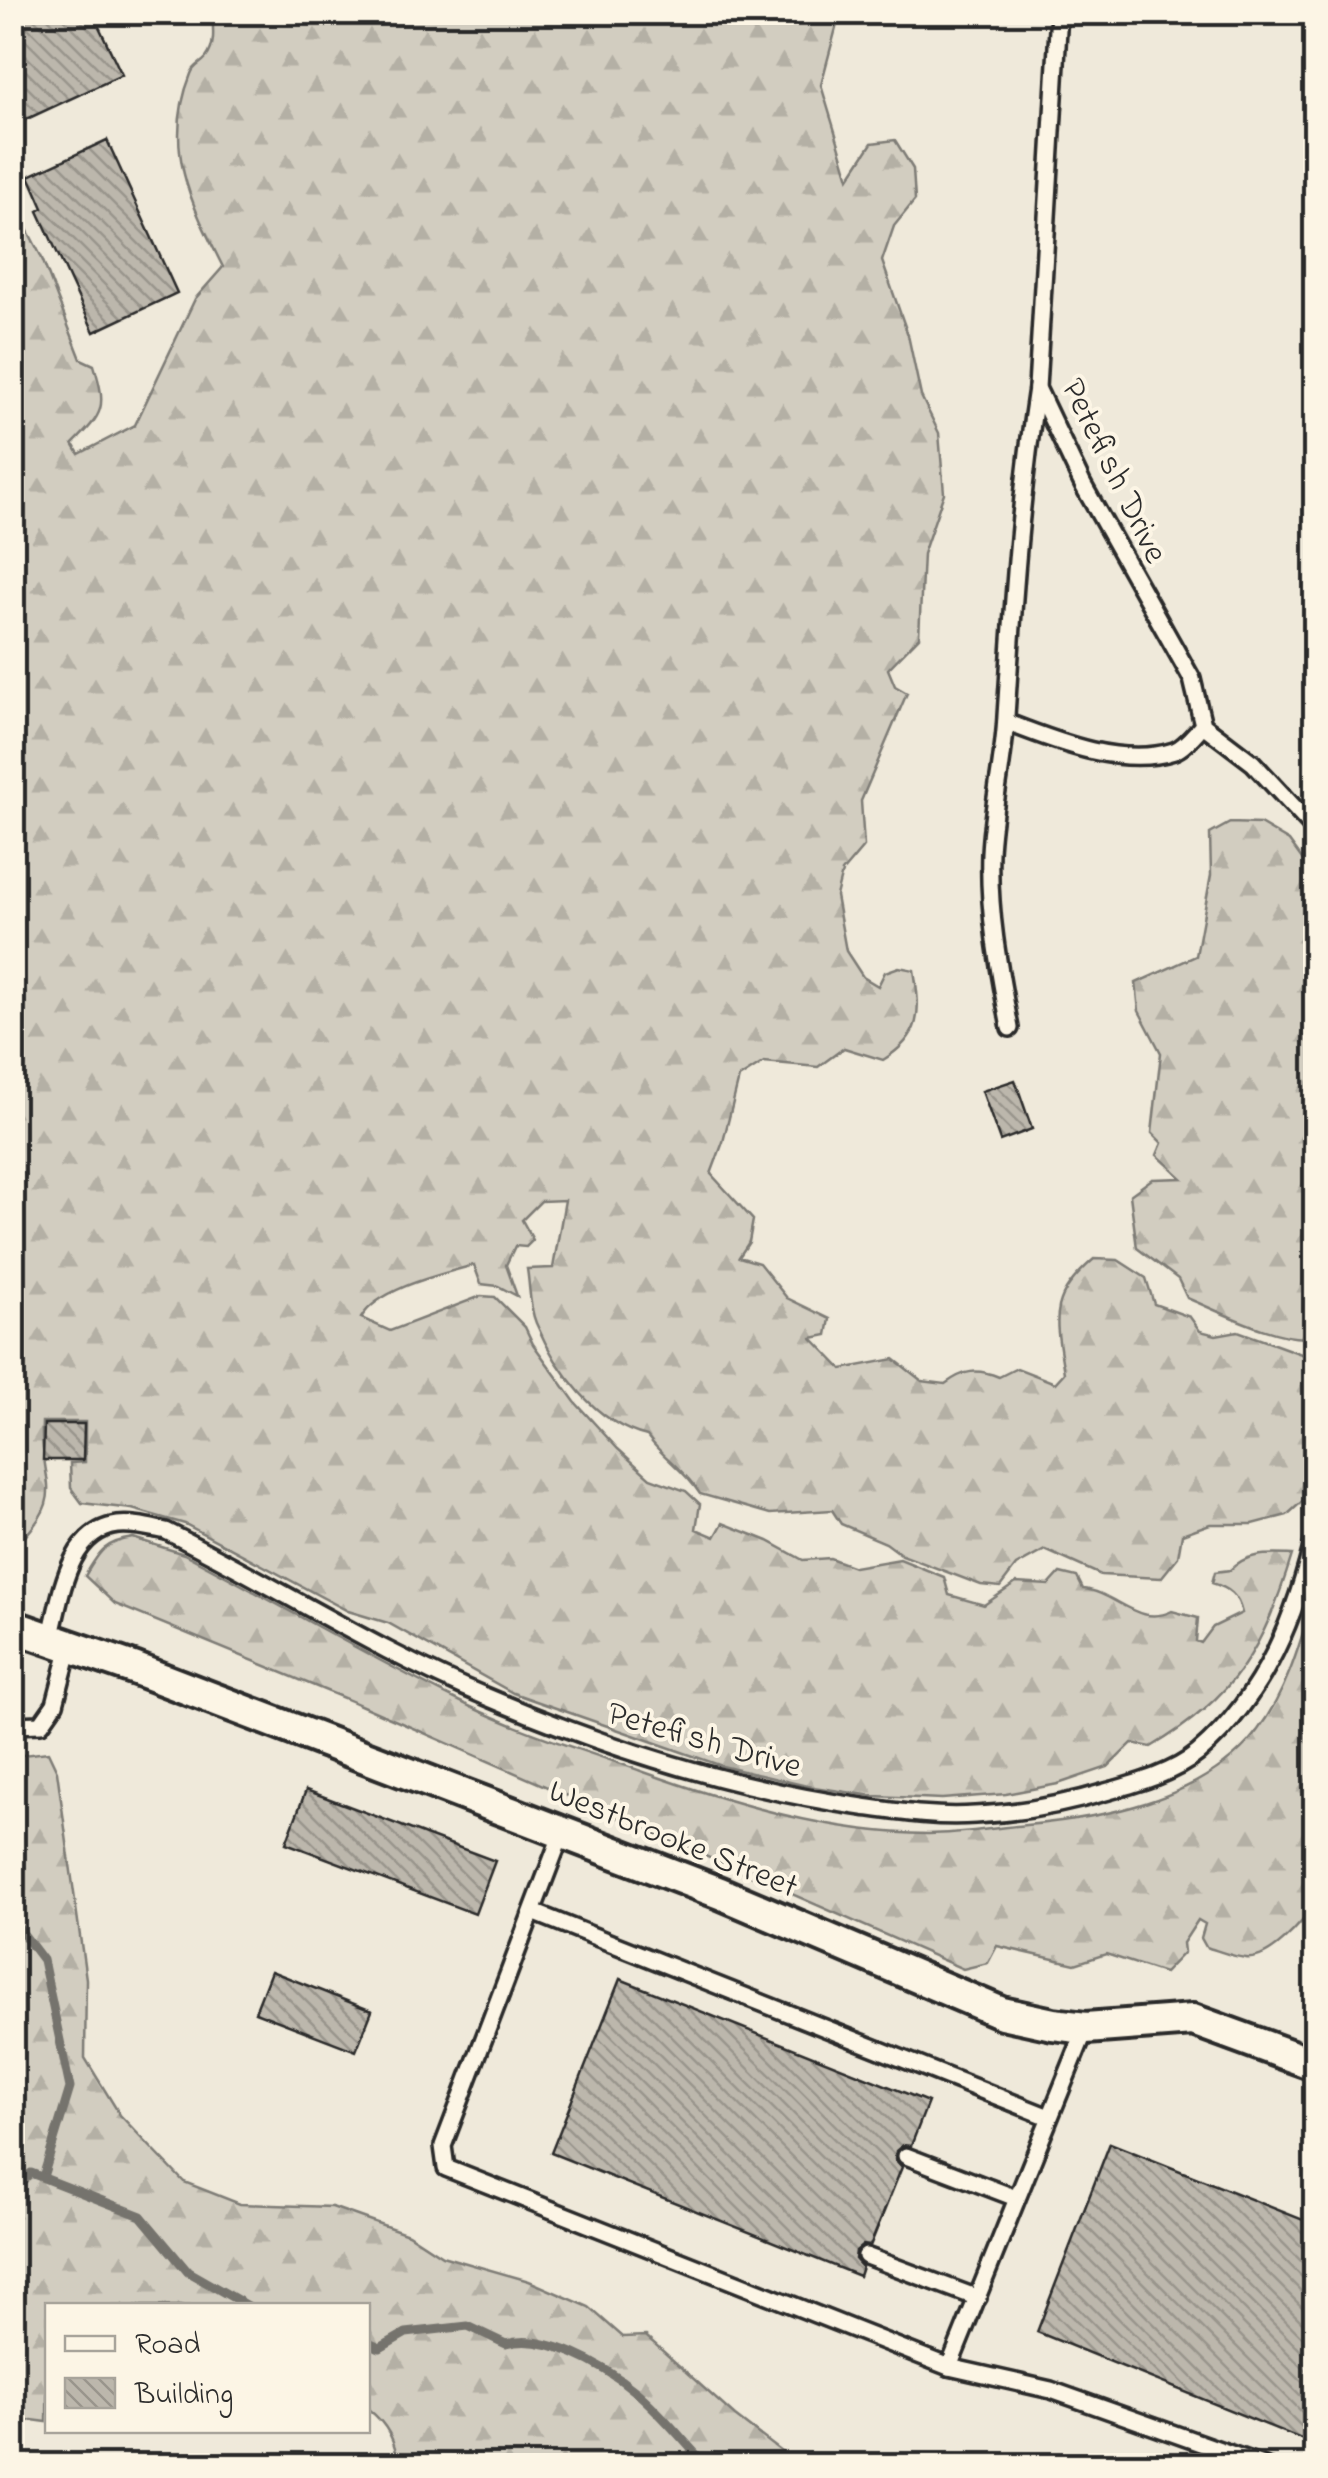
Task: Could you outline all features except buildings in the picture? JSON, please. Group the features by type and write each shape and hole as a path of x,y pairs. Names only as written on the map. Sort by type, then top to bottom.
{"street":[{"name":"Westbrooke Street","path":"12,1626 136,1668 720,1893 1002,2013 1086,2028 1193,2020 1316,2066"}],"lane":[{"name":"Petefish Drive","path":"1059,12 1038,388 1083,485 1192,679 1203,725"},
{"path":"1010,1028 991,928 990,855 1006,722 1024,471 1038,388"},
{"path":"1006,722 1077,750 1146,755 1178,750 1203,725 1253,763 1316,831"},
{"name":"Petefish Drive","path":"60,1643 67,1575 80,1546 98,1529 123,1524 166,1531 421,1665 485,1696 569,1729 719,1779 812,1800 905,1813 974,1816 1067,1804 1146,1780 1196,1755 1246,1704 1276,1651 1306,1571 1316,1530"},
{"path":"15,1725 40,1724 55,1704 60,1643"},
{"path":"562,1833 443,2146 446,2168 949,2368 1051,2390 1264,2466"},
{"path":"532,1912 1050,2117"},
{"path":"949,2368 1086,2028"},
{"path":"906,2156 1016,2198"},
{"path":"866,2256 978,2298"}],"green space":[{"path":"212,13 840,13 821,85 849,178 872,143 895,140 913,169 915,200 894,226 882,261 908,335 921,396 939,433 944,493 923,554 919,637 888,669 895,686 907,693 861,801 864,846 842,872 836,896 846,951 863,977 878,986 885,972 899,967 914,970 918,1011 905,1042 883,1060 844,1048 818,1067 764,1062 739,1078 711,1174 753,1220 749,1242 739,1257 759,1263 787,1298 830,1319 827,1335 812,1338 842,1369 894,1359 922,1381 945,1384 971,1372 999,1377 1017,1368 1055,1383 1064,1373 1058,1310 1069,1286 1094,1259 1118,1260 1146,1278 1154,1304 1190,1317 1200,1331 1216,1335 1238,1331 1315,1359 1315,1421 1307,1448 1312,1466 1307,1497 1287,1515 1253,1524 1210,1524 1182,1534 1178,1557 1161,1578 1101,1575 1045,1550 1016,1566 1000,1587 981,1585 902,1555 886,1543 841,1524 832,1510 770,1514 700,1494 647,1436 611,1420 580,1393 544,1341 531,1303 527,1269 553,1268 565,1200 541,1201 522,1220 533,1240 526,1247 515,1246 506,1265 517,1296 498,1286 481,1284 474,1265 396,1290 369,1307 361,1318 390,1331 481,1296 495,1297 525,1327 575,1402 618,1449 650,1478 686,1491 700,1504 696,1529 715,1537 723,1523 803,1560 830,1558 854,1567 900,1559 944,1577 949,1595 984,1605 1016,1583 1049,1585 1060,1573 1077,1577 1083,1589 1137,1612 1160,1615 1172,1611 1198,1618 1196,1641 1201,1643 1213,1627 1242,1613 1232,1593 1212,1583 1215,1572 1230,1570 1258,1555 1292,1555 1270,1617 1243,1667 1205,1709 1151,1747 1132,1743 1108,1767 1058,1784 1006,1794 942,1799 873,1796 807,1786 722,1766 513,1693 388,1623 348,1611 185,1524 132,1509 82,1503 71,1488 70,1463 85,1462 85,1422 42,1422 47,1501 31,1530 13,1549 13,208 41,256 81,359 94,365 98,379 100,409 73,444 79,454 135,425 195,299 223,267 191,196 180,150 183,100 192,71 211,48"},
{"path":"1230,823 1260,824 1289,841 1315,877 1316,1336 1303,1338 1270,1332 1187,1298 1178,1279 1137,1248 1130,1195 1152,1179 1182,1178 1157,1155 1162,1143 1152,1133 1161,1053 1139,1011 1136,983 1196,956 1211,875 1210,834"},
{"path":"133,1538 184,1554 398,1670 512,1725 676,1783 782,1815 855,1828 928,1834 1055,1822 1115,1811 1201,1779 1248,1742 1272,1708 1297,1650 1315,1591 1315,1904 1285,1939 1255,1957 1206,1947 1201,1938 1205,1924 1198,1920 1183,1943 1184,1952 1164,1973 1106,1954 1075,1964 997,1946 988,1963 963,1969 351,1701 115,1604 85,1576 103,1550"},
{"path":"48,1752 57,1771 86,1979 85,2058 120,2115 184,2182 240,2204 332,2207 408,2234 442,2256 529,2281 589,2307 623,2337 646,2336 735,2416 799,2465 398,2465 389,2434 370,2411 370,2303 45,2303 45,2422 13,2424 13,1756"}],"waterway":[{"path":"12,1919 43,1960 70,2088 43,2177"},
{"path":"12,2190 31,2173 141,2216 188,2272 243,2303"},
{"path":"370,2344 380,2348 406,2333 468,2326 506,2344 556,2347 608,2371 635,2391 707,2466"}]}
